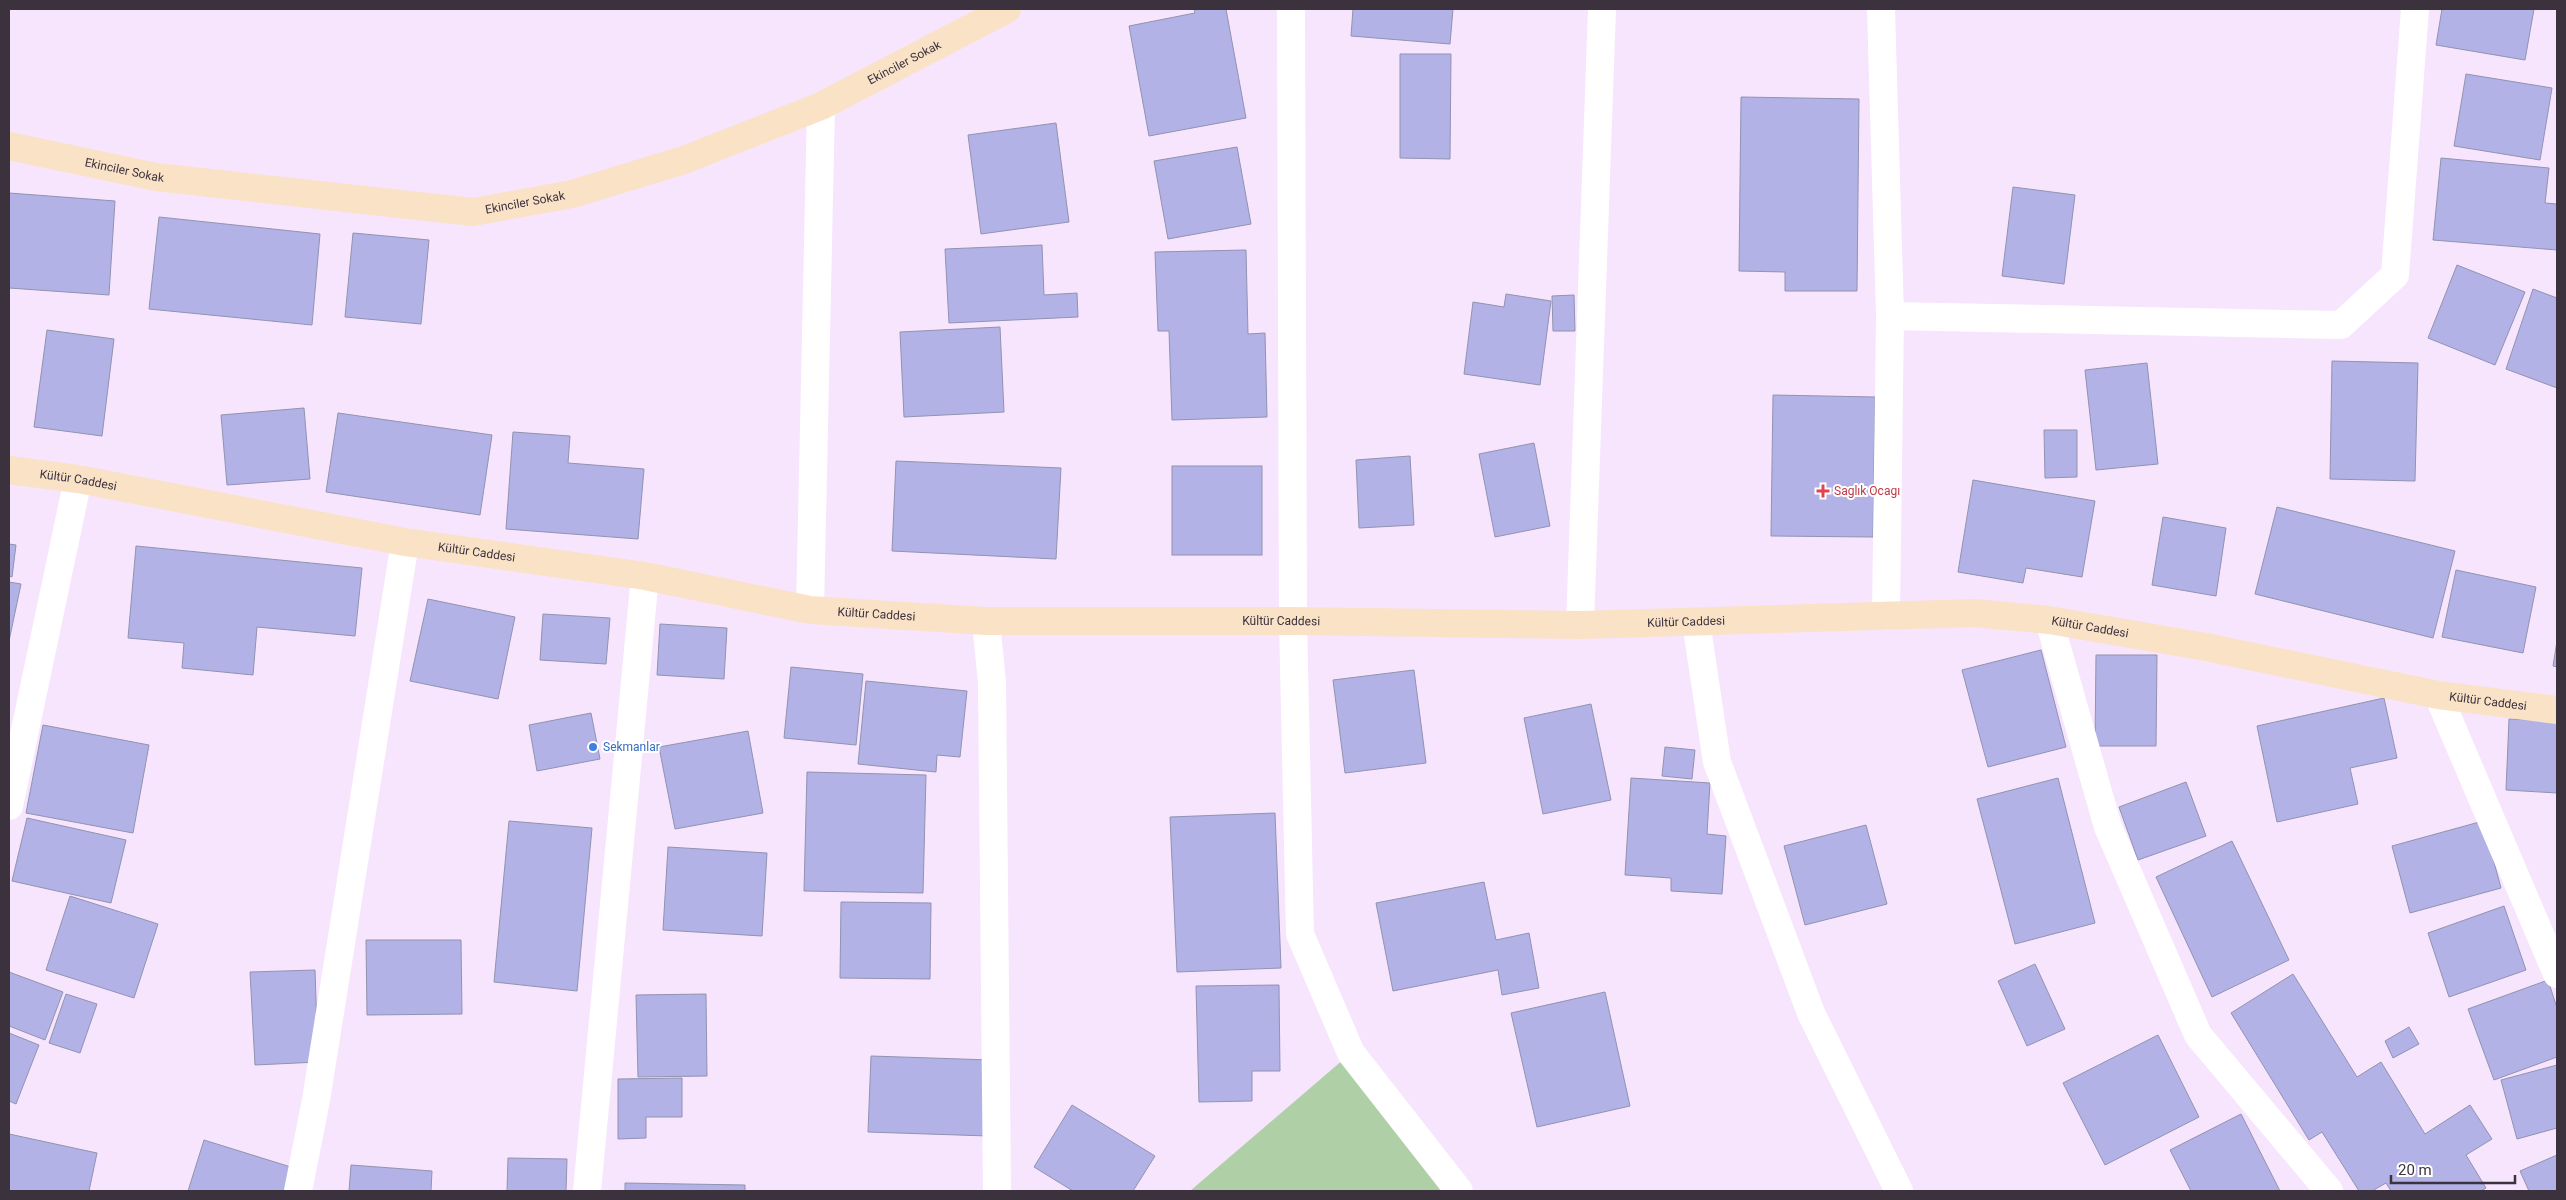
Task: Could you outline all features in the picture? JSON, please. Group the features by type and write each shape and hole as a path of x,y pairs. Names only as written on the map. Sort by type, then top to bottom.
{"street":[{"name":"Ekinciler Sokak","path":"9,146 156,177 473,212 572,194 684,160 821,106 1007,9"},
{"path":"1290,9 1293,620 1300,934 1351,1053 1459,1191"},
{"path":"1580,625 1602,9"},
{"path":"1881,9 1890,316 1886,616"},
{"path":"1890,316 2341,324 2395,275 2415,9"},
{"path":"810,610 821,106"},
{"name":"Kültür Caddesi","path":"9,470 78,479 405,542 645,576 810,610 986,621 1293,620 1580,625 1976,613 2049,620 2206,647 2438,695 2557,710"},
{"path":"9,806 78,479"},
{"path":"298,1191 318,1091 405,542"},
{"path":"587,1191 645,576"},
{"path":"2049,620 2108,827 2198,1035 2329,1191"},
{"path":"986,621 992,683 997,1191"},
{"path":"1696,622 1717,762 1811,1013 1899,1191"},
{"path":"2438,695 2557,974"}],"green space":[{"path":"1351,1053 1459,1191 1190,1191"}],"building":[{"path":"1194,9 1226,9 1246,118 1149,136 1129,26 1195,13"},
{"path":"1353,9 1453,9 1450,44 1351,36"},
{"path":"2442,9 2534,9 2525,60 2436,45"},
{"path":"1400,54 1451,54 1450,159 1400,158"},
{"path":"2466,74 2552,88 2540,160 2454,146"},
{"path":"1741,97 1859,99 1857,291 1785,291 1785,272 1739,271"},
{"path":"1056,123 1069,222 981,234 968,135"},
{"path":"1237,147 1251,224 1168,239 1154,161"},
{"path":"2441,158 2549,168 2545,203 2557,204 2557,250 2433,240"},
{"path":"2013,187 2075,195 2064,284 2002,276"},
{"path":"9,193 115,201 109,295 9,288"},
{"path":"159,217 320,234 312,325 149,309"},
{"path":"353,233 429,240 421,324 345,317"},
{"path":"1042,245 1044,295 1077,293 1078,317 949,323 945,249"},
{"path":"1246,250 1248,334 1265,333 1267,417 1172,420 1169,331 1158,331 1155,252"},
{"path":"2457,265 2525,292 2495,365 2428,338"},
{"path":"2533,289 2557,298 2557,388 2506,369"},
{"path":"1506,294 1551,301 1540,385 1464,374 1473,302 1504,307"},
{"path":"1574,295 1575,331 1553,331 1552,296"},
{"path":"1000,327 1004,412 904,417 900,332"},
{"path":"47,330 114,339 102,436 34,427"},
{"path":"2332,361 2418,363 2415,481 2330,479"},
{"path":"2147,363 2158,464 2096,470 2085,370"},
{"path":"1773,395 1875,397 1873,537 1771,536"},
{"path":"304,408 310,479 227,485 221,415"},
{"path":"338,413 492,435 480,515 326,492"},
{"path":"2044,430 2077,430 2077,477 2045,478"},
{"path":"513,432 570,436 568,463 644,469 638,539 506,529"},
{"path":"1534,443 1550,526 1495,537 1479,454"},
{"path":"1410,456 1414,525 1359,528 1356,460"},
{"path":"896,461 1061,468 1056,559 892,551"},
{"path":"1172,466 1262,466 1262,555 1172,555"},
{"path":"1973,480 2095,501 2082,577 2026,568 2023,583 1958,572"},
{"path":"2277,507 2455,551 2433,638 2255,594"},
{"path":"2163,517 2226,528 2216,596 2152,585"},
{"path":"9,544 16,545 12,577 9,576"},
{"path":"136,546 362,568 355,636 257,627 253,675 182,668 184,643 128,638"},
{"path":"2456,570 2536,587 2523,653 2442,637"},
{"path":"9,582 21,584 9,641"},
{"path":"428,599 515,617 498,699 410,681"},
{"path":"543,614 610,618 606,664 540,660"},
{"path":"660,624 727,628 724,679 657,675"},
{"path":"2557,641 2557,667 2553,666"},
{"path":"2041,650 2066,747 1988,767 1962,670"},
{"path":"2096,655 2157,655 2156,746 2095,746"},
{"path":"791,667 863,674 856,745 784,738"},
{"path":"1414,670 1426,763 1345,773 1333,680"},
{"path":"866,681 967,691 960,757 937,755 936,772 858,764"},
{"path":"2384,698 2397,758 2350,768 2358,804 2277,822 2257,726"},
{"path":"1591,704 1611,800 1543,814 1524,718"},
{"path":"591,713 600,759 537,771 529,725"},
{"path":"2509,719 2557,721 2557,793 2506,790"},
{"path":"43,725 149,745 133,833 26,813"},
{"path":"748,731 763,813 675,829 659,747"},
{"path":"1665,747 1695,750 1692,779 1662,776"},
{"path":"807,772 926,775 923,893 804,891"},
{"path":"1631,778 1710,783 1707,834 1726,836 1722,894 1671,891 1671,878 1625,875"},
{"path":"2058,778 2095,923 2015,944 1977,799"},
{"path":"2186,782 2206,836 2138,860 2119,807"},
{"path":"1275,813 1281,968 1177,972 1170,817"},
{"path":"27,818 126,840 111,903 12,881"},
{"path":"509,821 592,828 577,991 494,982"},
{"path":"2483,821 2501,888 2410,913 2392,846"},
{"path":"1866,825 1887,904 1805,925 1784,846"},
{"path":"2232,841 2289,960 2212,997 2156,877"},
{"path":"668,847 767,853 762,936 663,930"},
{"path":"1484,882 1496,940 1529,933 1539,988 1502,995 1498,970 1393,991 1376,903"},
{"path":"70,896 158,924 134,998 46,970"},
{"path":"841,902 931,903 930,979 840,978"},
{"path":"2504,906 2526,970 2449,997 2428,933"},
{"path":"366,940 461,940 462,1014 367,1015"},
{"path":"2035,964 2065,1029 2027,1046 1998,981"},
{"path":"315,970 318,1062 255,1065 250,972"},
{"path":"9,972 63,992 45,1040 9,1026"},
{"path":"2293,974 2357,1077 2381,1062 2425,1134 2470,1105 2492,1139 2466,1155 2486,1188 2481,1191 2391,1191 2386,1183 2372,1191 2359,1191 2322,1132 2309,1140 2231,1013"},
{"path":"2548,980 2557,1008 2557,1057 2494,1080 2468,1009"},
{"path":"1279,985 1280,1071 1252,1071 1252,1101 1199,1102 1196,986"},
{"path":"1605,992 1630,1106 1537,1127 1511,1013"},
{"path":"66,994 97,1004 80,1053 49,1043"},
{"path":"706,994 707,1076 638,1077 636,995"},
{"path":"2409,1027 2419,1044 2393,1058 2385,1041"},
{"path":"9,1033 39,1045 16,1104 9,1101"},
{"path":"2158,1035 2199,1117 2105,1165 2063,1083"},
{"path":"871,1056 991,1060 988,1136 868,1132"},
{"path":"2557,1065 2557,1128 2517,1139 2501,1080"},
{"path":"682,1078 682,1117 646,1117 646,1138 618,1139 618,1079"},
{"path":"1072,1105 1155,1156 1133,1191 1073,1191 1034,1167"},
{"path":"2241,1114 2280,1191 2191,1191 2170,1150"},
{"path":"9,1134 97,1153 89,1191 9,1191"},
{"path":"204,1140 294,1168 287,1191 188,1191"},
{"path":"2557,1155 2557,1191 2529,1191 2520,1171"},
{"path":"508,1158 567,1159 566,1191 507,1191"},
{"path":"351,1165 432,1171 431,1191 349,1191"},
{"path":"625,1183 745,1185 745,1191 625,1191"}],"place":[{"name":"Saglık Ocagı","path":"1823,491"},
{"name":"Sekmanlar","path":"593,747"}]}
